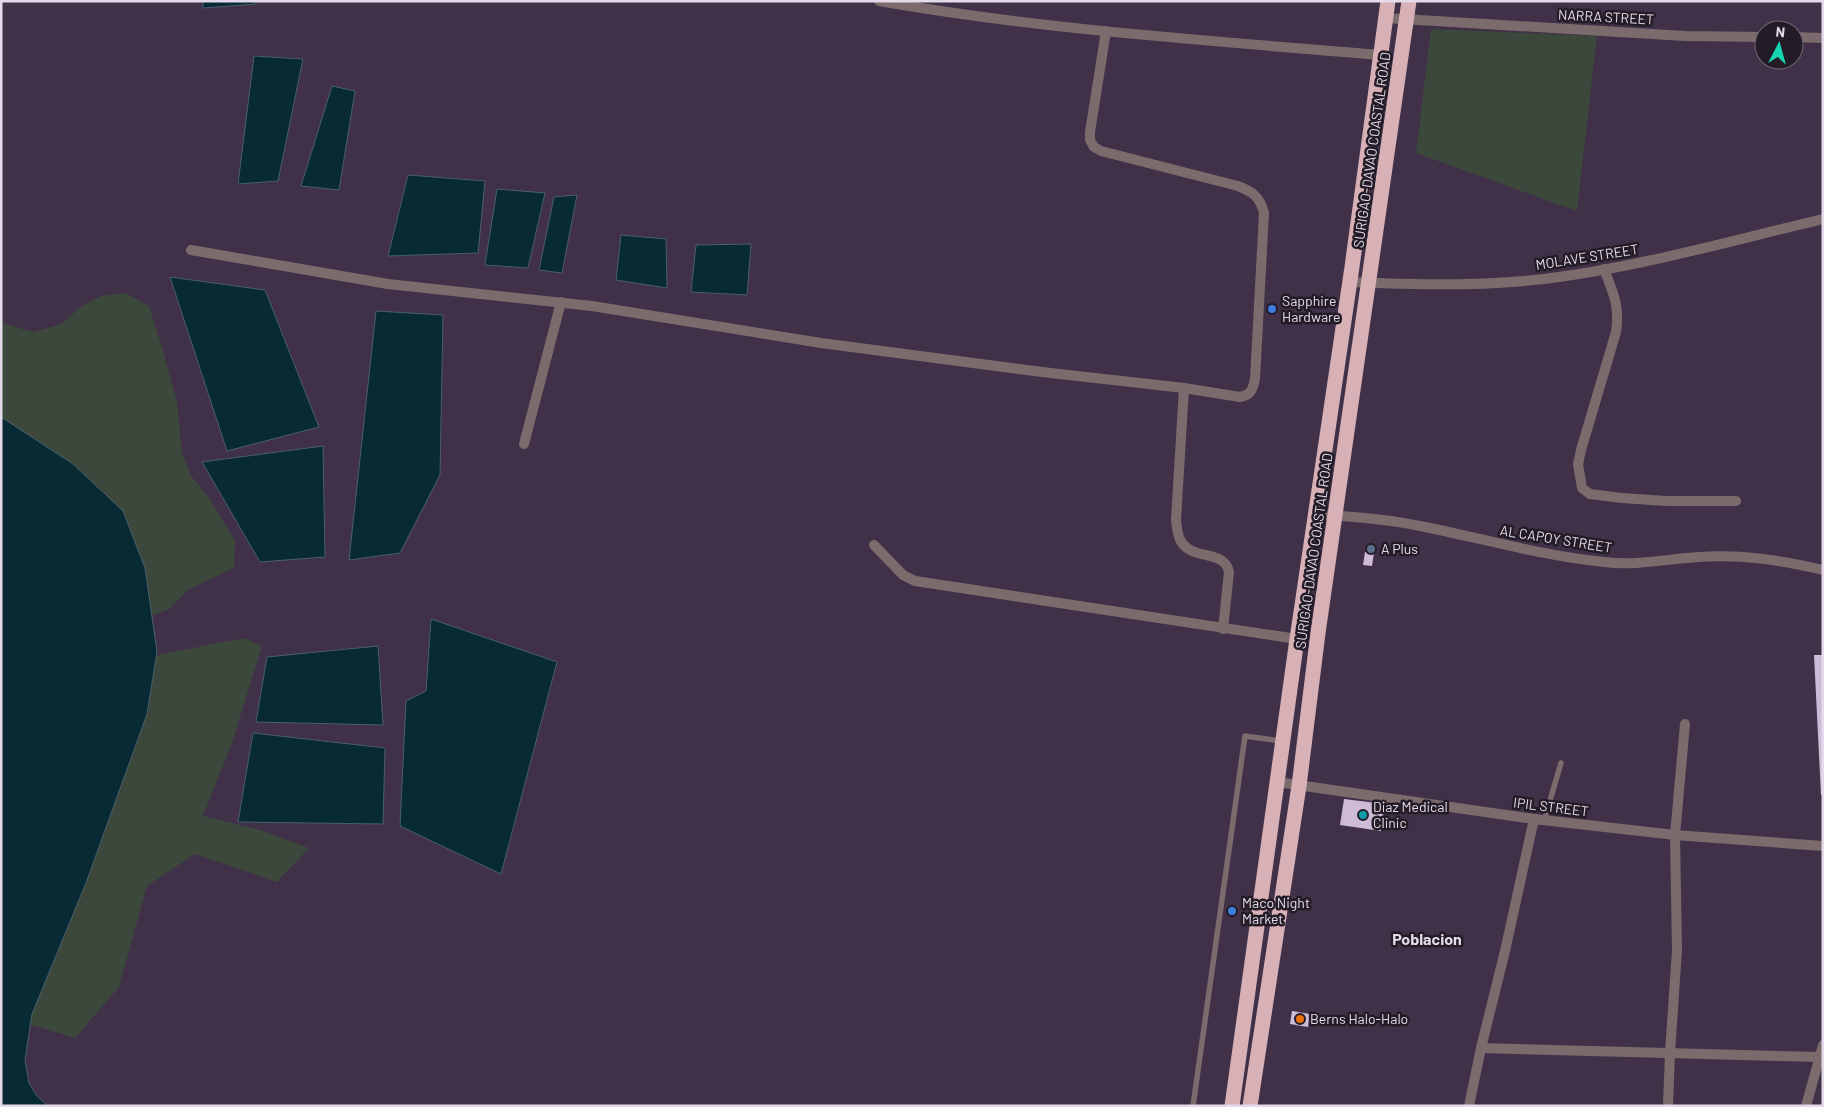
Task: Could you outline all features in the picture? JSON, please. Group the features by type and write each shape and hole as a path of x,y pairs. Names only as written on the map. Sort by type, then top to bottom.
{"highway":[{"name":"SURIGAO-DAVAO COASTAL ROAD","path":"1232,1106 1297,639 1350,282 1388,1"},
{"name":"SURIGAO-DAVAO COASTAL ROAD","path":"1250,1106 1299,786 1318,633 1409,1"}],"street":[{"path":"880,1 964,15 1106,31 1381,55"},
{"name":"NARRA STREET","path":"1386,18 1648,34 1754,37"},
{"path":"191,250 388,284 561,302 822,343 1042,372 1184,388 1240,397 1252,392 1255,379 1264,213 1261,204 1257,196 1248,190 1101,151 1094,147 1090,140 1091,120 1106,31"},
{"path":"1804,38 1823,38"},
{"name":"MOLAVE STREET","path":"1350,282 1438,285 1525,281 1566,276 1645,262 1823,219"},
{"path":"1604,269 1617,305 1618,318 1616,332 1578,464 1582,488 1590,494 1622,498 1666,501 1736,501"},
{"path":"524,444 561,302"},
{"path":"1184,388 1176,520 1178,534 1183,544 1196,552 1224,560 1228,565 1230,572 1223,629"},
{"name":"AL CAPOY STREET","path":"1316,514 1390,521 1559,556 1606,563 1643,564 1698,557 1758,557 1823,570"},
{"path":"874,545 904,575 916,581 1297,639"},
{"path":"1668,1106 1677,950 1676,835 1685,724"},
{"name":"IPIL STREET","path":"1277,782 1539,820 1676,835 1823,846"},
{"path":"1469,1106 1481,1048 1539,820"},
{"path":"1806,1106 1823,1045"},
{"path":"1481,1048 1819,1057"}],"lane":[{"path":"1193,1106 1245,736 1283,741"},
{"path":"1539,820 1561,763"}],"green space":[{"path":"1431,29 1597,36 1577,211 1416,153"},
{"path":"126,293 149,306 177,402 182,452 191,476 208,496 235,541 234,568 187,590 170,609 97,636 1,627 1,321 33,332 62,324 80,307 101,296"},
{"path":"244,638 262,646 231,746 203,816 263,831 309,848 277,882 195,854 147,886 119,987 75,1038 18,1021 1,911 137,661"}],"water":[{"path":"203,1 256,1 256,4 203,8"},
{"path":"254,56 303,59 278,181 238,184"},
{"path":"332,86 355,91 339,190 301,186"},
{"path":"408,175 485,181 478,253 388,256"},
{"path":"497,189 545,193 528,268 485,265"},
{"path":"577,195 562,273 539,270 554,197"},
{"path":"621,235 666,239 667,288 616,280"},
{"path":"751,244 747,295 691,292 696,245"},
{"path":"170,277 265,290 319,427 227,451"},
{"path":"376,311 443,315 440,475 400,553 349,560"},
{"path":"1,417 73,464 123,511 145,568 157,652 147,714 86,883 32,1014 25,1060 29,1083 37,1096 48,1106 1,1106"},
{"path":"323,446 325,557 260,562 202,462"},
{"path":"431,619 557,662 501,874 400,826 406,701 426,691"},
{"path":"378,646 383,725 256,722 267,657"},
{"path":"253,733 385,748 383,824 238,822"}],"building":[{"path":"1365,552 1374,553 1372,566 1363,565"},
{"path":"1814,655 1823,655 1823,795 1821,795"},
{"name":"Diaz Medical Clinic","path":"1344,799 1385,804 1381,831 1340,825"},
{"path":"1292,1011 1310,1014 1308,1027 1290,1024"}],"place":[{"name":"Sapphire Hardware","path":"1272,309"},
{"name":"A Plus","path":"1371,549"},
{"name":"Diaz Medical Clinic","path":"1363,815"},
{"name":"Maco Night Market","path":"1232,911"},
{"name":"Berns Halo-Halo","path":"1300,1019"}],"district":[{"name":"Poblacion","path":"1427,939"}]}
